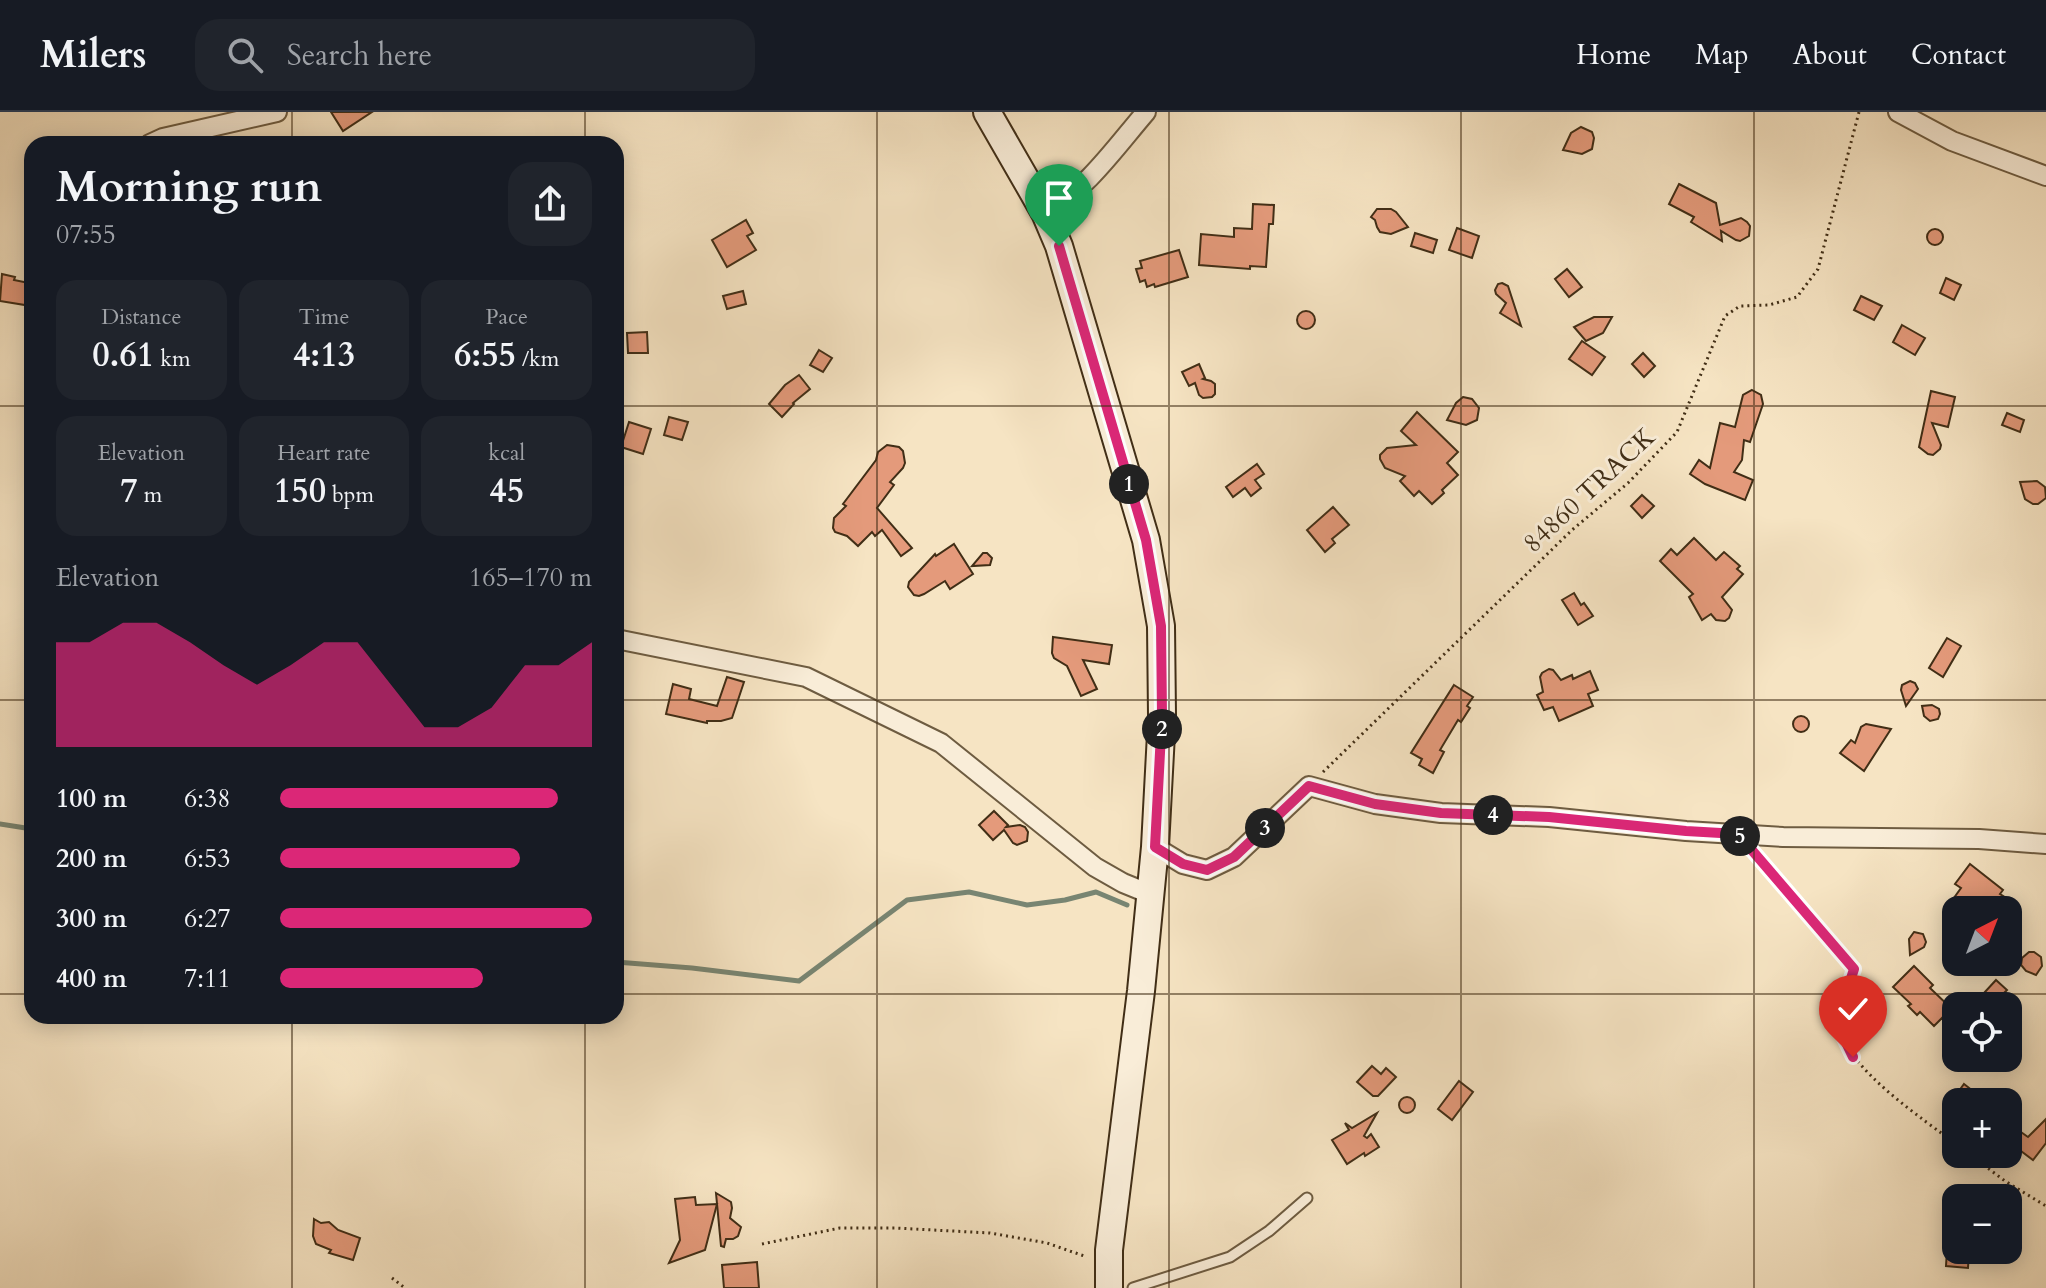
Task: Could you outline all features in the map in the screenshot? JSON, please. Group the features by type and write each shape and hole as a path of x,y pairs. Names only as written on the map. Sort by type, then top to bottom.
{"street":[{"path":"172,136 277,112"},
{"path":"987,112 1045,213 1059,246 1146,540 1161,626 1162,715 1155,847 1141,991 1109,1250 1109,1276"},
{"path":"1045,213 1059,205 1094,173 1146,112"},
{"path":"1898,112 1952,141 2046,176"},
{"path":"624,641 806,677 941,743 1095,867 1150,894"},
{"path":"1155,847 1183,864 1207,870 1234,857 1309,786 1375,804 1441,813 1549,817 1783,837 1979,839 2046,844"}],"lane":[{"path":"1133,1288 1230,1257 1269,1231 1307,1198"}],"path":[{"name":"84860 TRACK","path":"1309,786 1560,541 1628,483 1677,432 1725,316 1740,306 1769,305 1797,297 1818,269 1859,112"},
{"path":"1738,834 1854,969 1841,1010 1842,1034 1853,1057 1896,1098 1942,1133"},
{"path":"1988,1168 2046,1206"},
{"path":"762,1244 840,1228 990,1233 1047,1243 1109,1276"},
{"path":"392,1278 405,1288"}],"building":[{"path":"331,112 372,112 343,131"},
{"path":"1581,127 1592,132 1592,149 1582,154 1563,150 1571,133"},
{"path":"1679,184 1716,203 1720,225 1741,218 1747,222 1750,226 1749,236 1740,241 1721,231 1722,241 1691,222 1694,217 1669,204"},
{"path":"1253,204 1274,205 1273,224 1269,224 1266,267 1250,266 1250,269 1199,265 1201,234 1234,237 1234,228 1252,229"},
{"path":"1377,209 1391,209 1408,227 1391,234 1380,232 1371,217"},
{"path":"746,220 753,233 747,236 756,250 727,267 712,240"},
{"path":"1457,228 1479,236 1472,258 1449,250"},
{"path":"1932,229 1938,229 1943,237 1941,243 1932,245 1927,240 1927,234"},
{"path":"1415,233 1437,240 1433,253 1411,246"},
{"path":"1179,250 1188,277 1155,287 1154,284 1147,287 1145,280 1140,282 1136,269 1142,268 1140,261"},
{"path":"1567,269 1582,287 1569,297 1555,279"},
{"path":"2,274 24,282 24,305 0,301"},
{"path":"1946,278 1961,285 1954,300 1940,293"},
{"path":"1502,283 1508,286 1521,326 1500,313 1506,303 1495,290"},
{"path":"743,291 746,304 727,309 723,296"},
{"path":"1861,296 1882,306 1874,320 1854,310"},
{"path":"1306,311 1315,320 1306,329 1297,320"},
{"path":"1594,317 1612,317 1603,333 1586,341 1574,327"},
{"path":"1902,325 1925,338 1915,355 1893,342"},
{"path":"647,332 648,353 628,353 627,333"},
{"path":"1582,341 1605,357 1592,375 1569,359"},
{"path":"819,350 832,358 823,372 810,365"},
{"path":"1643,353 1655,366 1644,377 1632,364"},
{"path":"1199,364 1203,379 1215,384 1212,397 1199,395 1195,383 1189,386 1182,372"},
{"path":"799,375 810,389 782,417 769,404 785,385"},
{"path":"1752,390 1761,395 1763,404 1750,442 1744,440 1742,460 1734,472 1753,480 1745,500 1705,484 1690,474 1699,460 1710,468 1720,423 1735,427 1743,395"},
{"path":"1931,391 1955,397 1948,427 1932,423 1941,445 1933,455 1919,447"},
{"path":"1463,397 1472,399 1479,408 1477,420 1466,425 1447,420"},
{"path":"1417,412 1458,452 1447,463 1458,475 1432,504 1419,491 1414,496 1400,481 1405,476 1385,468 1380,459 1387,448 1416,445 1401,431"},
{"path":"2007,413 2024,420 2020,432 2002,425"},
{"path":"669,417 688,422 682,440 664,435"},
{"path":"629,422 651,429 643,454 624,448"},
{"path":"887,445 903,451 905,463 890,482 894,485 877,508 912,548 901,556 882,530 875,536 872,532 858,546 833,528 834,518 846,506 843,504 876,460 878,452"},
{"path":"1257,464 1264,474 1255,480 1261,488 1251,496 1245,488 1233,497 1226,487"},
{"path":"2037,481 2045,487 2046,498 2033,504 2025,499 2020,482"},
{"path":"1642,495 1654,506 1642,518 1631,506"},
{"path":"1333,507 1349,525 1332,539 1335,543 1325,552 1307,530"},
{"path":"1694,538 1716,560 1724,552 1740,566 1737,569 1743,574 1722,597 1732,610 1725,621 1716,620 1711,614 1702,620 1689,597 1693,594 1660,561 1671,549 1677,555"},
{"path":"954,544 973,574 950,589 945,581 924,594 914,595 908,587 909,582 935,554"},
{"path":"983,553 992,558 990,565 972,566"},
{"path":"1574,593 1593,616 1578,625 1562,600"},
{"path":"1053,637 1112,645 1109,664 1083,660 1097,689 1081,696 1067,666 1054,658"},
{"path":"1947,638 1961,646 1943,677 1929,668"},
{"path":"1549,669 1561,680 1572,675 1573,679 1590,671 1598,690 1588,694 1593,706 1559,721 1553,707 1544,710 1537,695 1543,692 1540,677"},
{"path":"727,677 744,682 732,718 707,723 666,714 673,684 691,689 689,699 717,706"},
{"path":"1910,681 1918,689 1906,706 1901,690 1902,685"},
{"path":"1454,685 1473,697 1467,706 1470,708 1461,722 1458,720 1440,750 1444,752 1433,773 1419,765 1422,759 1411,753"},
{"path":"1932,705 1939,709 1940,714 1938,719 1930,721 1924,716 1922,706"},
{"path":"1798,716 1804,716 1809,724 1807,730 1798,732 1793,727 1793,721"},
{"path":"1866,724 1891,729 1864,771 1840,753 1851,740 1855,743 1861,727"},
{"path":"994,811 1008,825 1006,827 1025,827 1027,841 1017,845 1004,830 993,840 979,825"},
{"path":"1970,864 2003,890 2000,894 2003,896 1955,896 1961,888 1955,884"},
{"path":"1914,932 1923,934 1926,942 1924,947 1910,955 1909,939"},
{"path":"2029,952 2041,957 2042,966 2036,975 2022,966 2022,958"},
{"path":"1914,966 1933,985 1930,988 1942,1000 1942,1018 1934,1026 1920,1012 1917,1015 1908,1006 1911,1004 1893,987"},
{"path":"1996,980 2007,990 2005,992 1985,992"},
{"path":"1372,1066 1381,1074 1386,1068 1396,1077 1378,1096 1373,1096 1357,1082"},
{"path":"1459,1081 1473,1092 1452,1120 1438,1109"},
{"path":"1407,1097 1413,1099 1413,1111 1407,1113 1401,1111 1399,1105 1401,1099"},
{"path":"1377,1113 1364,1136 1367,1138 1371,1134 1379,1147 1347,1164 1332,1140 1349,1130 1345,1123 1352,1128"},
{"path":"2046,1119 2046,1143 2033,1160 2022,1152 2022,1133 2028,1137"},
{"path":"716,1193 731,1202 730,1218 741,1227 738,1236 726,1239 724,1247 721,1246"},
{"path":"695,1197 696,1205 717,1204 705,1250 669,1263 680,1240 675,1199"},
{"path":"314,1219 321,1223 329,1222 338,1230 360,1238 353,1260 329,1253 331,1250 316,1244"},
{"path":"757,1262 759,1288 724,1288 722,1265"},
{"path":"1946,1264 1968,1264 1968,1268"}],"waterway":[{"path":"0,824 24,828"},
{"path":"624,963 799,981 907,900 969,892 1027,905 1096,892 1127,905"}],"route":[{"path":"1059,246 1146,540 1161,626 1162,715 1155,847 1183,864 1207,870 1234,857 1309,786 1375,804 1441,813 1549,817 1738,834 1854,969 1841,1010 1842,1034 1853,1057"}]}
